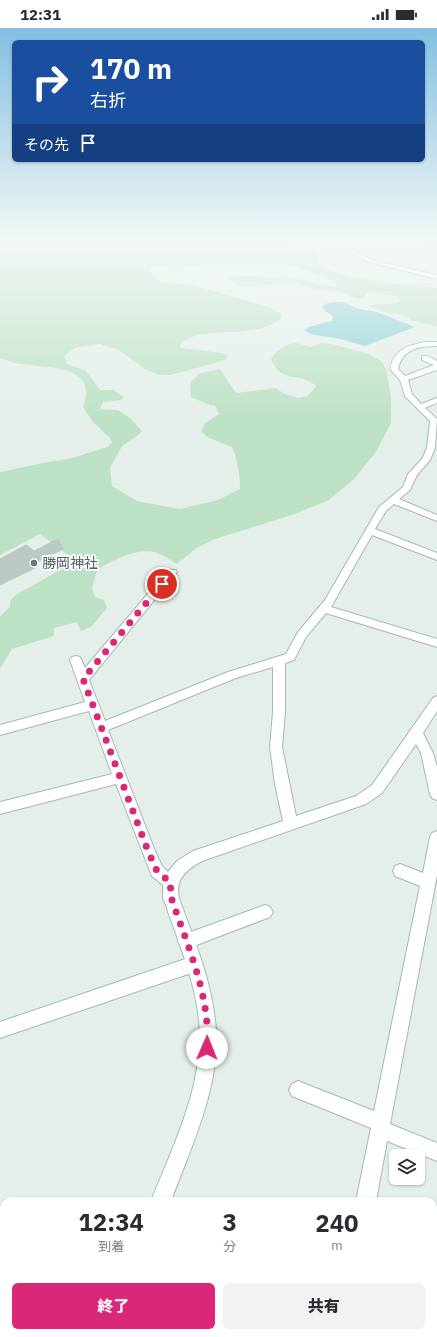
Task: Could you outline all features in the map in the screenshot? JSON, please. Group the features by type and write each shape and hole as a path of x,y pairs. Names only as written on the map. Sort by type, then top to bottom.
{"street":[{"path":"101,728 232,675 290,657 302,635 329,602 382,509 407,488 414,474 426,460 431,448 436,421 408,394 404,379 394,369 398,356 422,344 437,344"},
{"path":"425,358 437,364"},
{"path":"404,379 437,367"},
{"path":"420,407 437,400"},
{"path":"393,500 437,518"},
{"path":"369,530 437,557"},
{"path":"83,679 172,572"},
{"path":"324,609 437,643"},
{"path":"76,660 148,851 157,871 171,883"},
{"path":"279,661 279,712 276,747 282,784 291,823"},
{"path":"0,730 93,705"},
{"path":"162,1197 189,1127 200,1093 206,1062 207,1027 204,1005 194,964 170,894 171,883 176,870 186,861 198,856 361,800 370,795 387,776 406,745 435,708"},
{"path":"416,732 427,754 437,794"},
{"path":"0,808 120,777"},
{"path":"367,1197 437,837"},
{"path":"400,871 428,882"},
{"path":"186,941 265,912"},
{"path":"0,1030 88,1002 194,964"},
{"path":"298,1090 437,1152"}],"green space":[{"path":"0,300 244,300 268,307 280,313 282,317 271,325 258,329 203,334 190,338 180,344 181,348 223,353 228,356 224,360 212,364 170,375 159,375 145,369 119,350 100,344 77,347 64,356 67,364 85,370 100,390 114,390 123,397 122,400 103,402 100,409 118,410 130,418 142,431 122,446 110,468 112,486 137,501 180,509 218,500 240,489 240,478 232,447 207,437 201,431 205,423 219,414 215,405 210,405 191,397 190,383 200,373 220,369 236,393 275,388 285,394 298,398 308,396 316,386 303,379 280,372 275,367 271,359 275,353 286,345 296,343 311,347 321,343 332,344 369,354 381,361 386,369 391,397 391,423 376,452 354,479 329,500 292,515 215,539 198,547 177,564 158,553 147,551 132,553 110,562 97,570 92,588 95,597 104,600 107,608 91,627 81,631 77,622 54,628 54,636 12,649 0,669 0,616 10,607 10,601 14,596 76,561 40,534 0,555 0,472 69,459 107,447 112,443 110,438 93,422 83,407 86,393 84,383 78,376 57,368 18,364 0,358"},
{"path":"437,300 437,327 411,320 403,315 380,311 369,306 376,304 391,304 400,301"}],"water":[{"path":"343,302 359,309 377,312 415,327 365,346 340,339 310,334 304,330 311,326 332,321 333,316 322,307 328,303"}],"building":[{"path":"58,539 63,549 31,565 35,568 0,585 0,559 26,545 34,551"}],"place":[{"name":"勝岡神社","path":"34,563"}],"route":[{"path":"162,584 83,679 148,851 157,871 171,883 170,894 174,909 194,964 204,1005 208,1034 207,1048"}]}
